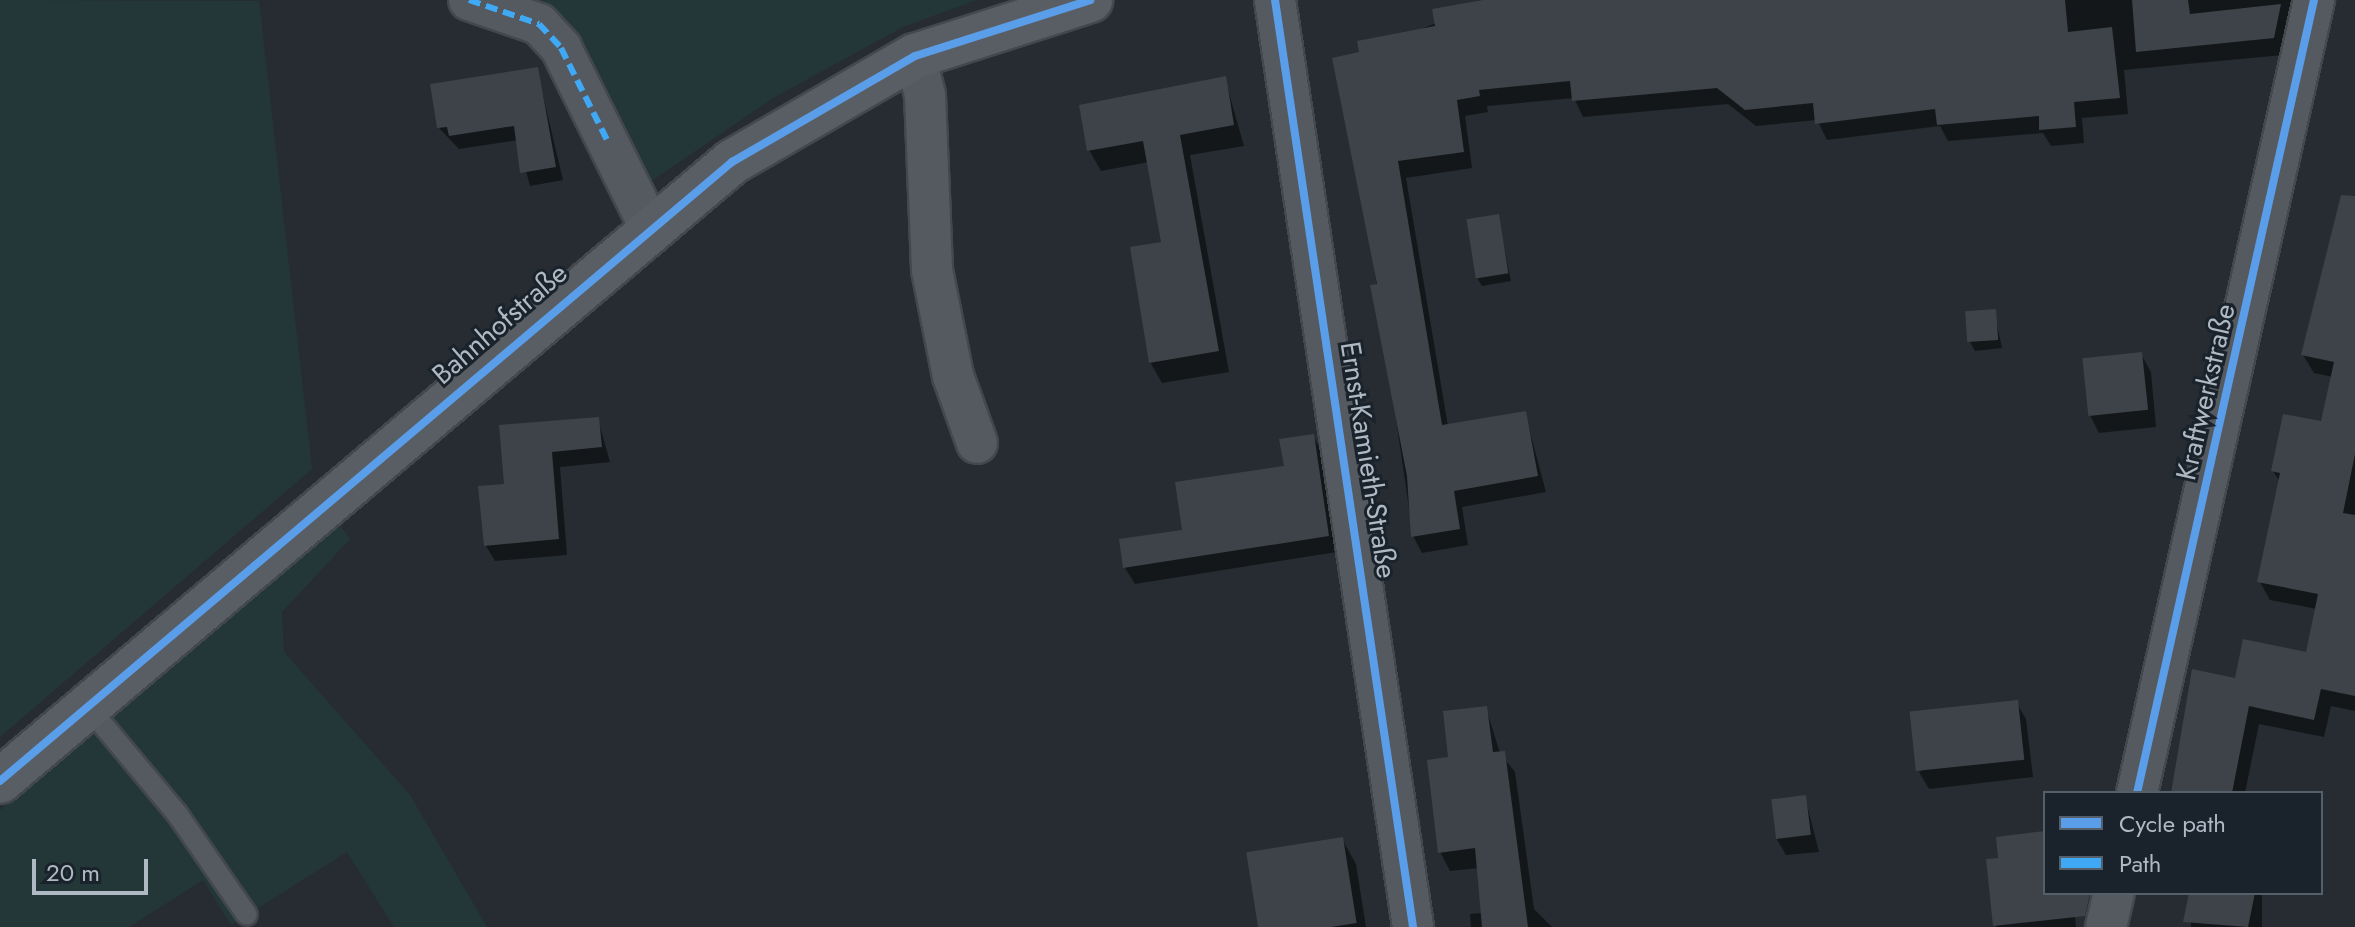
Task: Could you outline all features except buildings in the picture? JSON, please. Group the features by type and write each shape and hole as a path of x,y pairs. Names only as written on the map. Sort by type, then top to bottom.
{"main road":[{"name":"Bahnhofstraße","path":"0,781 89,708 649,225 772,135 915,56 1090,0"}],"street":[{"path":"469,0 539,24 561,48 649,225"},
{"name":"Ernst-Kamieth-Straße","path":"1275,0 1413,927"},
{"name":"Kraftwerkstraße","path":"2137,791 2314,0"},
{"path":"915,56 925,95 932,270 953,376 977,443"},
{"path":"2106,927 2114,895"}],"lane":[{"path":"89,708 178,815 247,915"}],"shaded area":[{"path":"0,0 259,1 312,469 0,737"},
{"path":"538,0 977,0 903,27 773,98 650,182"},
{"path":"337,521 350,539 282,612 284,652 410,795 487,927 394,927 347,852 231,925 203,880 129,927 0,927 0,810"}],"marked path":[{"path":"469,0 539,24 561,48 608,142"}],"cycle path":[{"path":"0,781 732,162 915,56 1090,0"},
{"path":"1275,0 1413,927"},
{"path":"2137,791 2314,0"}]}
